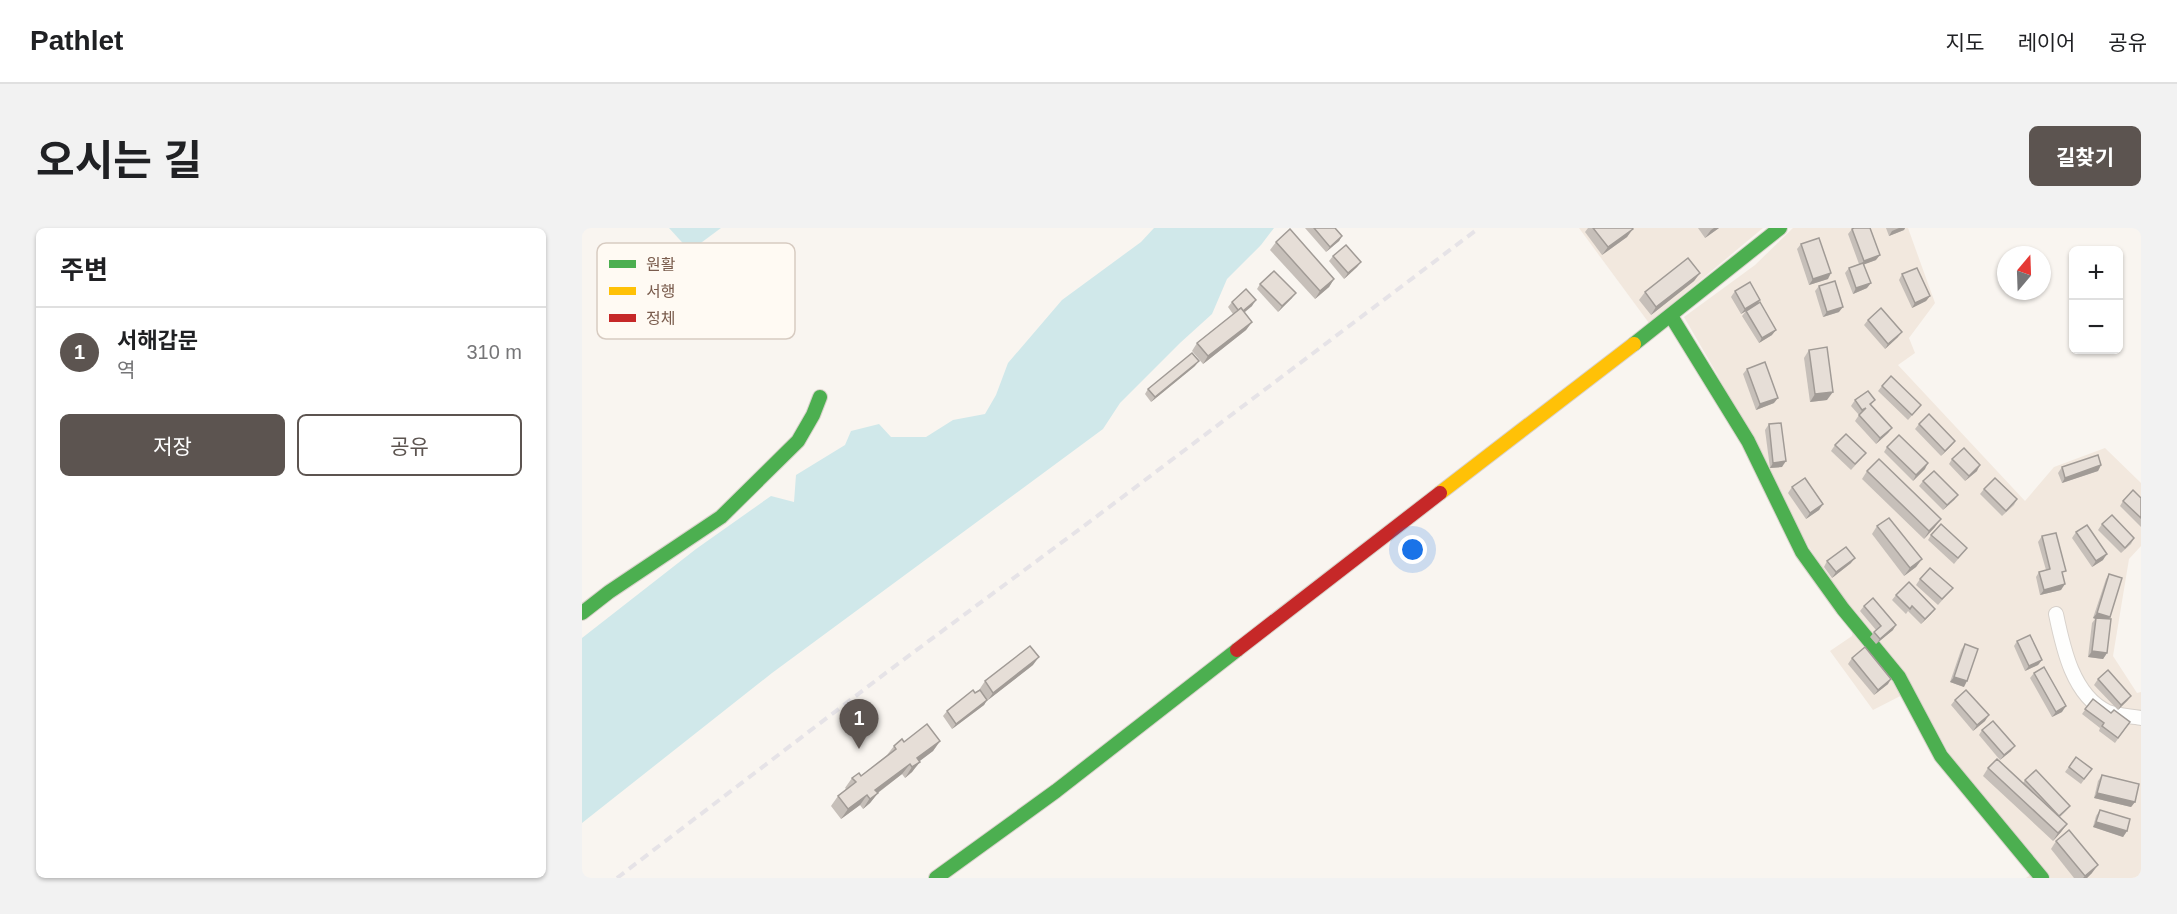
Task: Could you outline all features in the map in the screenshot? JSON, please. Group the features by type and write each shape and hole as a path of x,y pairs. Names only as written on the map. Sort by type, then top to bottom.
{"main road":[{"path":"936,878 957,866 1056,790 1671,316 1780,228"},
{"path":"1671,316 1748,441 1802,552 1843,609 1899,677 1941,756 2042,878"},
{"path":"582,613 609,592 721,517 798,441 820,397"}],"street":[{"path":"2056,614 2063,647 2075,675 2090,700 2109,712 2141,718"}],"shaded area":[{"path":"1579,228 1763,228 1649,323"},
{"path":"1793,228 1908,228 1935,303 1909,338 1915,353 1898,365 2025,501 2054,467 2105,448 2141,483 2141,546 2129,559 2113,656 2137,693 2141,692 2141,878 2026,878 2029,876 2035,858 1954,763 1914,689 1873,710 1830,651 1852,636 1855,617 1796,527 1717,374 1684,317 1755,265"}],"water":[{"path":"669,228 721,228 701,243 683,243"},
{"path":"1154,228 1274,228 1261,245 1227,279 1212,314 1120,403 1103,429 772,673 582,823 582,638 696,549 771,496 794,502 796,475 845,445 851,431 879,424 891,437 926,437 953,420 985,414 996,395 1008,363 1062,300 1141,242"}],"building":[{"path":"1314,228 1335,228 1342,236 1330,247"},
{"path":"1593,228 1632,228 1633,229 1608,247"},
{"path":"1870,228 1880,255 1864,261 1852,229"},
{"path":"1290,229 1334,279 1320,291 1276,242"},
{"path":"1819,238 1831,273 1813,279 1801,244"},
{"path":"1346,245 1361,262 1348,273 1333,256"},
{"path":"1688,258 1700,273 1656,307 1645,292"},
{"path":"1863,263 1871,283 1856,288 1849,268"},
{"path":"1917,268 1930,296 1915,303 1902,274"},
{"path":"1274,271 1296,293 1282,306 1260,284"},
{"path":"1835,281 1843,307 1827,312 1819,286"},
{"path":"1750,282 1760,300 1745,309 1735,291"},
{"path":"1246,289 1256,300 1243,311 1241,308 1238,310 1232,302"},
{"path":"1760,302 1776,330 1762,338 1746,311"},
{"path":"1241,308 1252,322 1208,356 1197,343"},
{"path":"1881,308 1902,332 1888,344 1868,320"},
{"path":"1827,347 1833,392 1815,394 1809,350"},
{"path":"1192,353 1199,361 1155,397 1148,389"},
{"path":"1765,362 1778,398 1760,404 1747,369"},
{"path":"1891,376 1921,405 1912,415 1882,386"},
{"path":"1868,391 1875,400 1870,404 1892,428 1880,438 1859,415 1866,408 1862,410 1855,400"},
{"path":"1929,414 1955,441 1945,451 1919,424"},
{"path":"1781,423 1786,461 1773,463 1769,424"},
{"path":"1846,434 1866,453 1855,464 1835,445"},
{"path":"1899,435 1928,463 1916,475 1887,447"},
{"path":"1964,448 1980,465 1969,476 1952,459"},
{"path":"2098,455 2101,465 2065,478 2062,467"},
{"path":"1879,459 1941,519 1929,531 1867,471"},
{"path":"1934,471 1958,495 1947,505 1923,481"},
{"path":"1805,478 1823,504 1810,513 1792,487"},
{"path":"1995,478 2017,499 2006,511 1984,489"},
{"path":"2133,490 2141,498 2141,518 2123,501"},
{"path":"2112,515 2134,538 2125,548 2102,524"},
{"path":"1889,518 1922,559 1910,568 1877,526"},
{"path":"1941,524 1967,548 1958,558 1931,535"},
{"path":"2087,525 2107,554 2096,561 2076,532"},
{"path":"2056,533 2066,571 2062,572 2065,584 2044,590 2039,572 2050,569 2042,536"},
{"path":"1846,547 1855,558 1836,572 1827,561"},
{"path":"1930,568 1953,588 1942,599 1920,579"},
{"path":"2109,574 2122,578 2110,617 2097,613"},
{"path":"1909,582 1935,609 1925,619 1912,606 1910,609 1896,595"},
{"path":"1873,598 1896,625 1880,639 1874,632 1881,626 1864,606"},
{"path":"2096,618 2111,619 2107,653 2092,651"},
{"path":"2030,635 2042,660 2029,666 2017,641"},
{"path":"1965,644 1978,649 1967,681 1954,677"},
{"path":"1030,646 1039,657 993,693 985,681"},
{"path":"1865,647 1891,679 1878,690 1852,658"},
{"path":"2044,667 2066,706 2056,712 2034,673"},
{"path":"2108,670 2131,696 2121,705 2098,679"},
{"path":"973,690 975,693 980,690 987,700 956,724 947,711"},
{"path":"1966,690 1989,715 1977,725 1955,700"},
{"path":"2093,699 2111,713 2114,710 2130,722 2118,738 2102,726 2104,723 2085,709"},
{"path":"1993,721 2015,746 2004,755 1982,730"},
{"path":"927,724 940,741 917,758 920,762 912,767 910,764 875,790 878,793 870,799 867,795 848,809 838,796 856,782 852,778 859,773 861,776 896,749 894,746 902,739 904,742"},
{"path":"2076,757 2092,769 2084,779 2069,767"},
{"path":"1997,759 2067,824 2058,833 1988,768"},
{"path":"2036,770 2070,806 2059,816 2025,780"},
{"path":"2102,775 2139,784 2135,802 2097,793"},
{"path":"2100,810 2130,819 2127,831 2096,822"},
{"path":"2069,830 2098,865 2085,876 2056,841"}],"railway":[{"path":"617,878 891,669 1479,228"}],"traffic: fast":[{"path":"1634,344 1780,228"},
{"path":"1671,316 1748,441 1802,552 1843,609 1899,677 1941,756 2042,878"},
{"path":"582,613 609,592 721,517 798,441 820,397"},
{"path":"936,878 1056,791 1237,650"}],"traffic: slow":[{"path":"1440,493 1634,344"}],"traffic: jam":[{"path":"1237,650 1440,493"}],"place":[{"name":"서해갑문","path":"859,749"}]}
